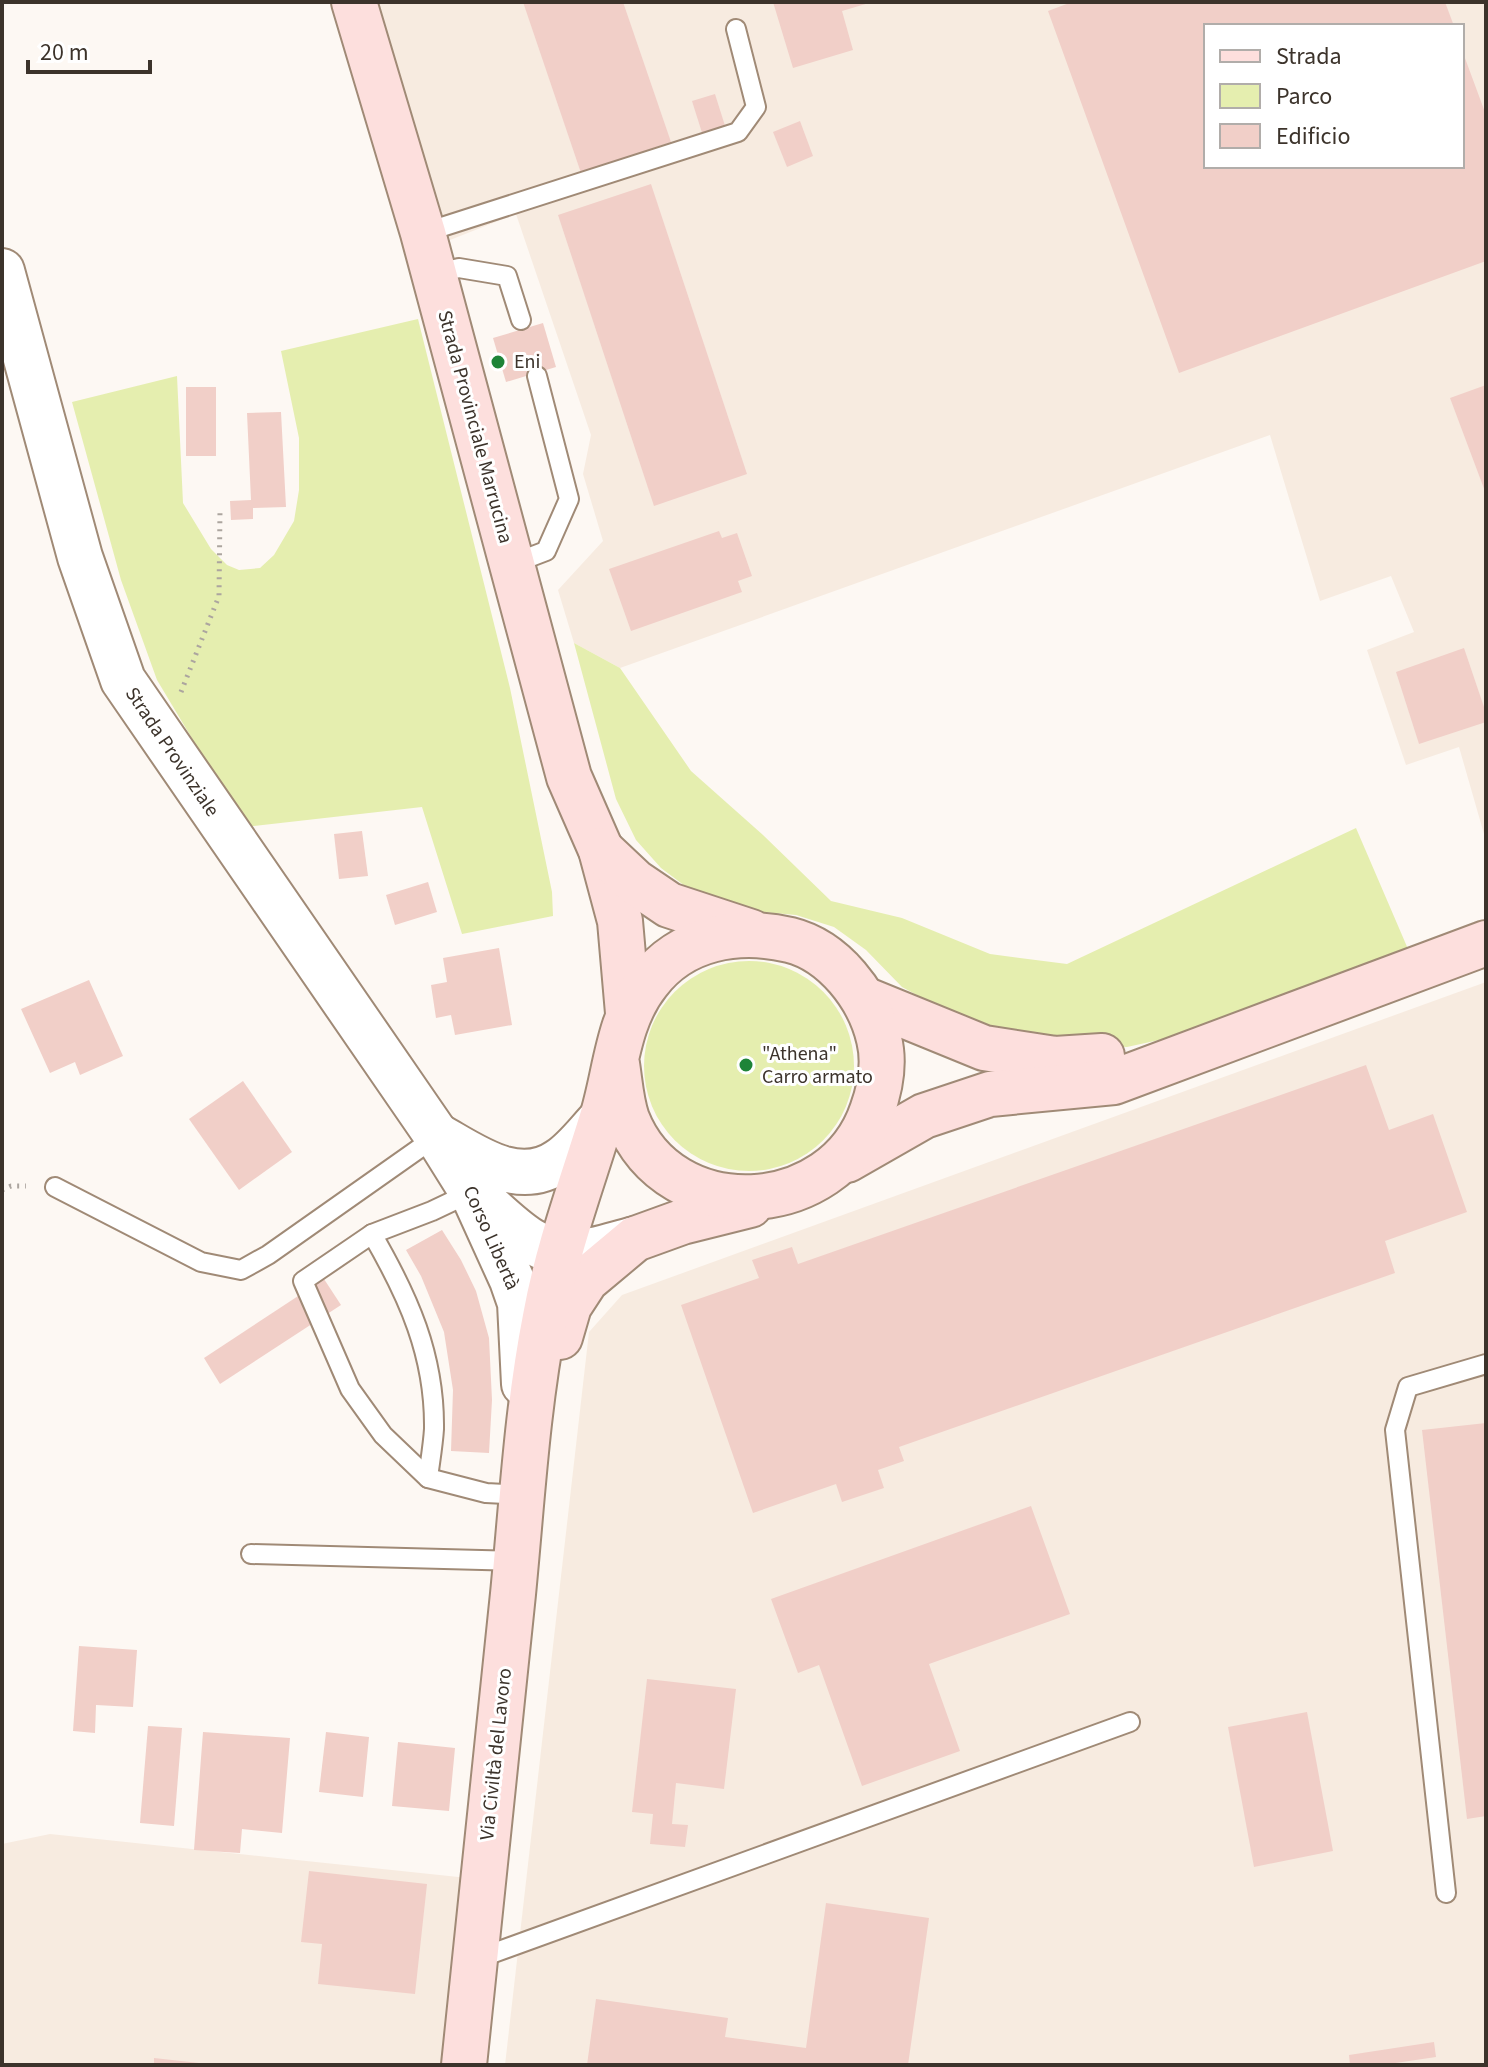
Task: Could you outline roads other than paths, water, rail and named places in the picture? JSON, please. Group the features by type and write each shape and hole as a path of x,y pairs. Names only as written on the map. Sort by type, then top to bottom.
{"main road":[{"name":"Strada Provinciale Marrucina","path":"354,2 429,253 569,777 601,850 620,921 628,1013"},
{"name":"Strada Provinciale Marrucina","path":"601,850 635,882 669,905 753,933"},
{"path":"528,1443 544,1320 559,1253 603,1117 617,1064 620,1038 628,1013 649,980 679,954 714,938 753,933 797,941 836,965 864,999 880,1041 881,1086 866,1130 838,1165"},
{"path":"528,1443 569,1306 586,1280 635,1239 811,1184 924,1116 990,1094 1114,1082 1486,943"},
{"path":"864,999 984,1048 1033,1057 1055,1059 1196,1050"},
{"path":"617,1064 622,1104 629,1124 651,1156 666,1169 701,1190 719,1196 739,1199 779,1195"},
{"name":"Via Civiltà del Lavoro","path":"464,2065 528,1443"}],"street":[{"name":"Strada Provinziale","path":"2,271 80,557 123,680 437,1136"},
{"path":"437,1136 483,1161 513,1172 528,1173 546,1169 561,1160 603,1117"},
{"name":"Corso Libertà","path":"437,1136 472,1192 505,1262 520,1303 528,1443"},
{"path":"472,1192 528,1239 559,1253 575,1253 635,1239"}],"lane":[{"path":"429,253 738,132 756,107 736,29"},
{"path":"429,253 459,268 507,276 521,320"},
{"path":"512,564 546,551 569,499 537,376"},
{"path":"55,1187 201,1262 241,1270 268,1255 437,1136"},
{"path":"472,1192 372,1234 303,1281 350,1389 383,1435 428,1478 486,1493 523,1495"},
{"path":"372,1234 401,1284 419,1330 430,1379 434,1429 428,1478"},
{"path":"1446,1893 1395,1430 1408,1387 1486,1364"},
{"path":"251,1554 516,1561"},
{"path":"475,1960 1130,1722"}],"place":[{"name":"Eni","path":"498,362"},
{"name":"\"Athena\" Carro armato","path":"746,1065"}]}
